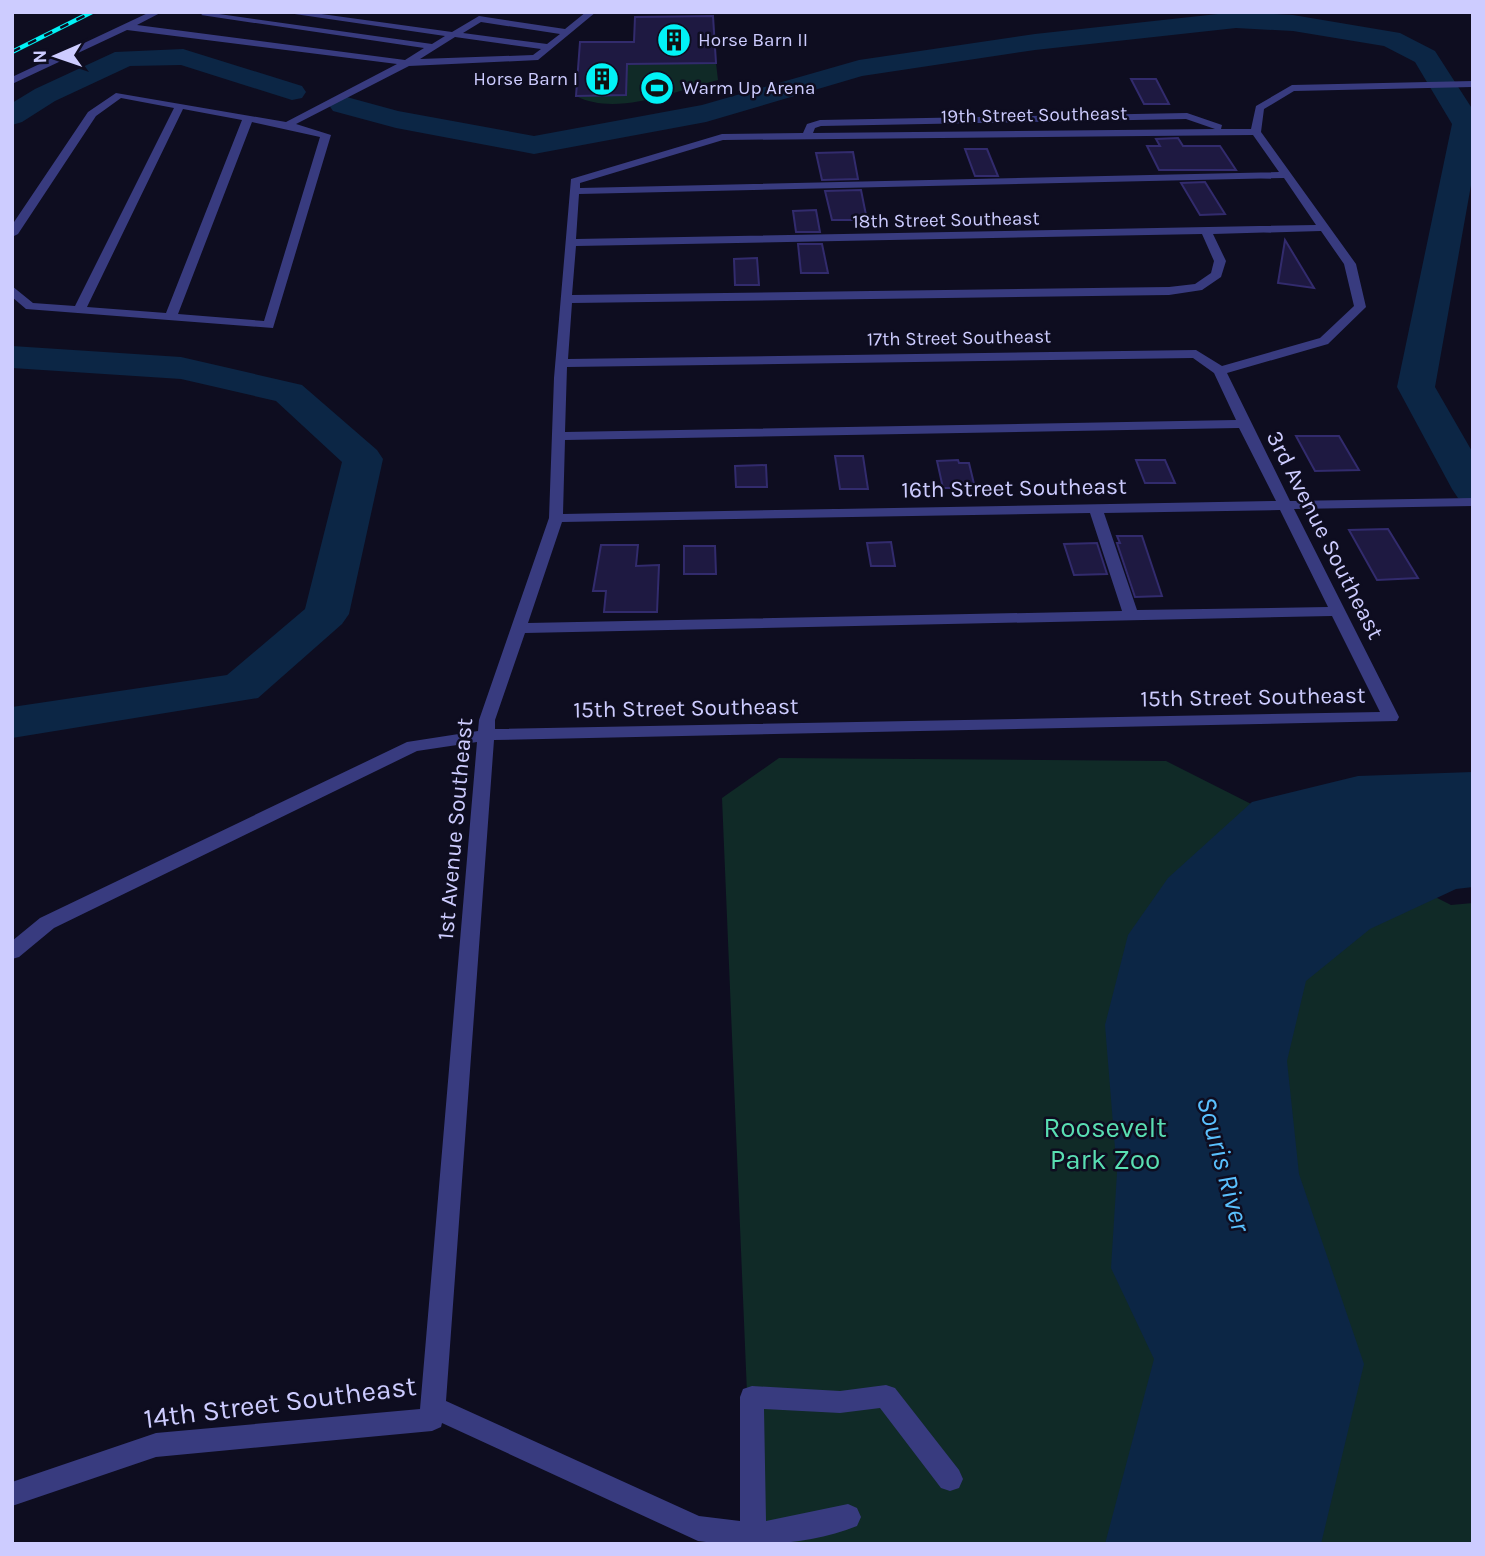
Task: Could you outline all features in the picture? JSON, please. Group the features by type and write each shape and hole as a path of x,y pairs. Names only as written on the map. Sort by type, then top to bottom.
{"street":[{"path":"12,81 158,12"},
{"path":"285,12 548,47"},
{"path":"126,27 221,37 407,63 450,59 535,58 592,12"},
{"path":"170,33 208,14 435,47"},
{"path":"287,125 407,63 479,19 564,34"},
{"path":"1220,371 1324,341 1360,307 1349,264 1256,132 1259,108 1292,88 1473,84"},
{"path":"12,234 92,114 119,95 287,125 326,135 268,326 30,306 12,290"},
{"path":"79,310 180,106"},
{"path":"171,317 248,118"},
{"name":"19th Street Southeast","path":"575,186 722,136 1223,130 1256,132"},
{"path":"575,186 883,187 942,181 1286,175"},
{"name":"1st Avenue Southeast","path":"433,1407 487,720 556,519 561,363 575,186"},
{"name":"18th Street Southeast","path":"570,243 1323,228"},
{"path":"566,299 1169,291 1198,287 1217,275 1220,261 1207,232"},
{"name":"17th Street Southeast","path":"561,363 1196,354 1220,371"},
{"name":"3rd Avenue Southeast","path":"1220,371 1391,717"},
{"path":"558,436 1244,424"},
{"name":"16th Street Southeast","path":"556,519 1473,502"},
{"path":"1096,510 1131,615"},
{"path":"519,628 1337,611"},
{"name":"15th Street Southeast","path":"12,952 47,923 413,746 486,735 1391,717"},
{"path":"753,1536 752,1397 840,1402 886,1396 950,1479"},
{"name":"14th Street Southeast","path":"12,1493 156,1445 432,1419 433,1407 698,1528 753,1536 848,1517"}],"green space":[{"name":"Warm Up Arena","path":"716,63 718,80 646,100 609,104 576,96 626,95 627,64"},
{"name":"Roosevelt Park Zoo","path":"779,758 1166,761 1451,905 1473,903 1473,1544 757,1544 753,1536 722,798"}],"water":[{"name":"Souris River","path":"1473,772 1473,887 1456,889 1370,929 1306,981 1287,1061 1299,1174 1364,1364 1321,1544 1105,1544 1154,1359 1111,1268 1117,1173 1105,1025 1128,935 1168,878 1252,802 1358,776"}],"building":[{"path":"713,16 716,63 627,64 626,95 576,96 580,42 634,42 635,17"},
{"path":"1131,79 1156,79 1169,104 1144,104"},
{"path":"1178,138 1183,146 1220,146 1236,170 1159,170 1147,146 1160,146 1156,139"},
{"path":"965,149 987,149 998,176 975,176"},
{"path":"853,152 858,179 822,180 816,153"},
{"path":"1205,182 1225,214 1200,215 1181,183"},
{"path":"861,190 867,220 832,220 825,191"},
{"path":"816,210 820,232 796,232 793,211"},
{"path":"1285,240 1314,288 1278,283"},
{"path":"798,244 822,244 828,273 801,273"},
{"path":"757,258 759,285 735,285 734,259"},
{"path":"1296,436 1339,436 1359,470 1315,471"},
{"path":"835,456 863,456 868,489 840,489"},
{"path":"958,460 959,463 969,463 975,488 943,488 937,461"},
{"path":"1136,460 1165,460 1175,483 1145,483"},
{"path":"766,465 767,487 736,487 735,466"},
{"path":"1388,529 1418,578 1377,580 1349,530"},
{"path":"1117,536 1142,536 1162,596 1135,597"},
{"path":"891,542 895,566 871,566 867,543"},
{"path":"1097,543 1107,574 1074,575 1064,544"},
{"path":"601,545 638,545 636,566 659,565 657,612 604,612 606,591 593,591"},
{"path":"684,546 715,546 716,574 684,574"}],"waterway":[{"path":"343,105 396,119 534,145 706,113 859,68 1035,42 1236,20 1293,23 1391,39 1425,57 1467,124 1416,387 1473,489"},
{"path":"12,116 45,95 125,58 183,57 292,92"},
{"path":"12,357 181,368 289,393 363,459 326,614 241,688 12,723"}],"railway":[{"path":"12,52 92,12"}],"place":[{"name":"Horse Barn II","path":"674,40"},
{"name":"Horse Barn I","path":"602,79"},
{"name":"Warm Up Arena","path":"657,88"}]}
